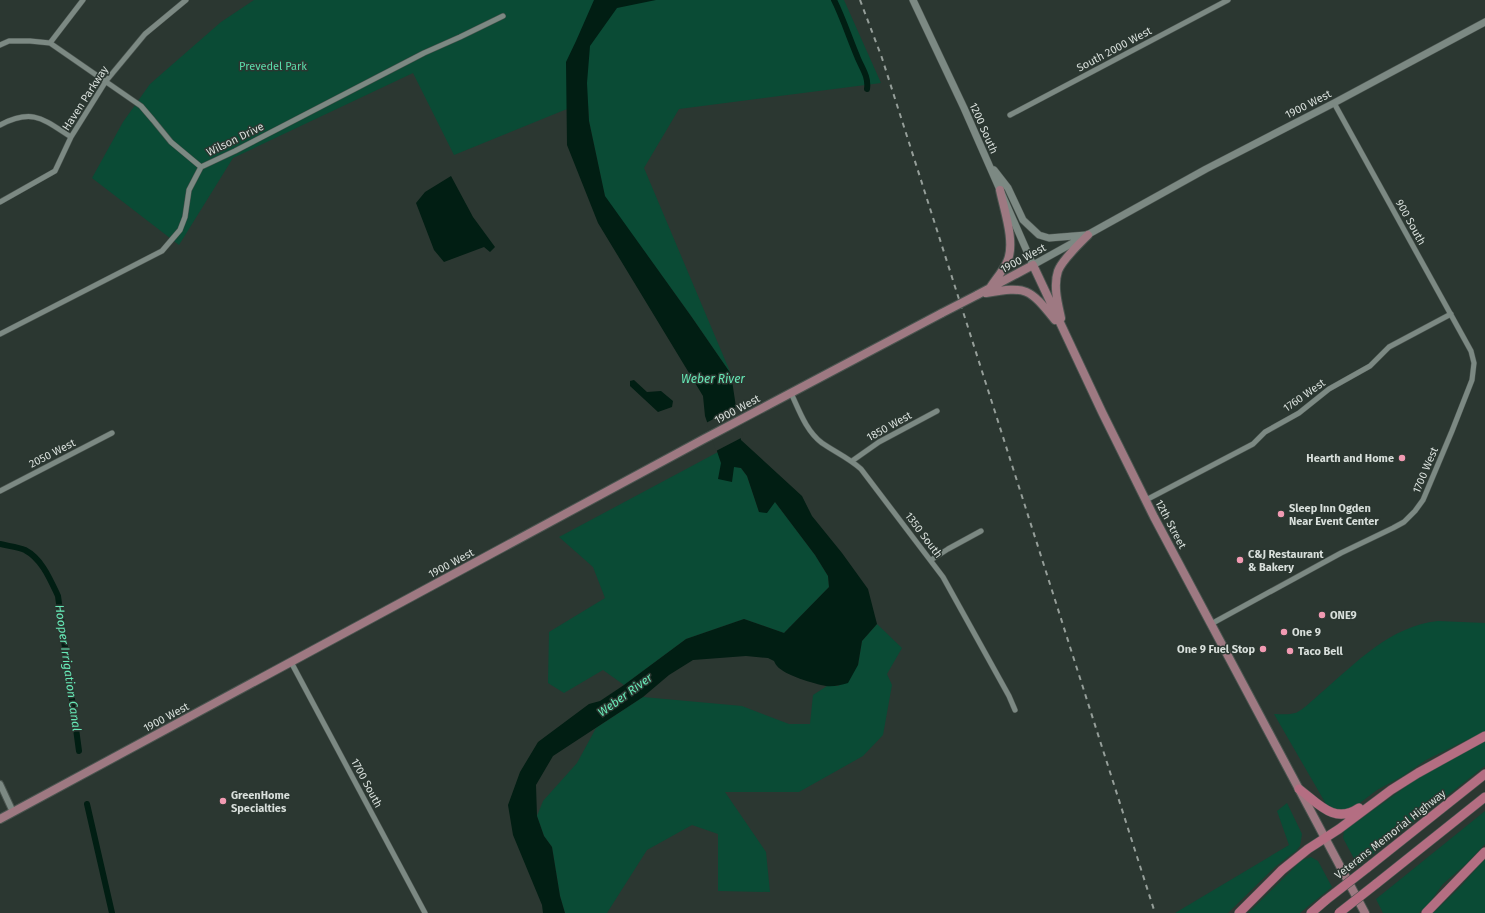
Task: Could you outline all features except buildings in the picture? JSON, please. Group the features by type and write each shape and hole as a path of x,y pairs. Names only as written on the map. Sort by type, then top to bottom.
{"highway":[{"path":"1239,913 1282,870 1308,849 1339,829 1391,790 1418,773 1485,736"},
{"name":"Veterans Memorial Highway","path":"1311,913 1485,774"},
{"path":"1299,788 1328,811 1343,815 1350,814 1373,798 1391,790"},
{"path":"1339,913 1485,797"},
{"path":"1426,913 1485,852"}],"main road":[{"name":"1200 South","path":"913,0 964,108 1033,266"},
{"name":"1900 West","path":"0,819 702,440 1033,266 1206,169 1334,103 1485,22"},
{"path":"988,163 1008,188 1023,220 1039,235 1049,238 1088,235"},
{"path":"989,288 1007,263 1010,253 1009,233 1000,190"},
{"path":"1062,329 1056,280 1058,270 1088,235"},
{"name":"12th Street","path":"1033,266 1062,329 1146,500 1365,913"},
{"path":"977,295 1010,289 1025,291 1036,298 1062,329"}],"street":[{"path":"50,43 84,0"},
{"name":"Haven Parkway","path":"0,202 55,171 71,137 106,81 145,34 186,0"},
{"name":"South 2000 West","path":"1010,115 1228,0"},
{"name":"Wilson Drive","path":"0,334 162,251 180,230 185,217 189,190 201,166 242,148 424,53 503,16"},
{"path":"0,45 9,41 50,43 140,106 154,120 171,142 201,166"},
{"name":"900 South","path":"1334,103 1471,350"},
{"path":"0,125 12,118 24,116 36,117 71,137"},
{"name":"1760 West","path":"1146,500 1253,444 1265,432 1299,413 1329,389 1370,366 1389,347 1451,314"},
{"name":"1700 West","path":"1211,624 1336,556 1404,522 1415,511 1423,500 1472,380 1474,363 1471,350"},
{"name":"1350 South","path":"791,393 804,420 812,432 822,442 852,461 860,469 931,560 943,577 1015,710"},
{"name":"1850 West","path":"852,461 879,442 937,411"},
{"name":"2050 West","path":"0,491 112,433"},
{"path":"931,560 981,531"},
{"name":"1700 South","path":"291,662 425,913"},
{"path":"0,784 13,812"}],"green space":[{"name":"Prevedel Park","path":"254,0 844,0 881,83 679,109 644,168 731,374 605,197 589,121 588,106 568,107 567,109 454,155 413,73 233,158 179,245 92,178 123,122 150,84 221,22"},
{"path":"718,452 721,463 741,468 747,476 759,512 775,502 815,555 828,576 829,587 784,633 744,619 686,639 624,685 603,670 564,693 548,683 549,632 605,598 593,567 559,537"},
{"path":"1438,621 1485,623 1485,731 1426,760 1403,776 1377,790 1356,806 1345,811 1332,808 1326,804 1274,714 1290,714 1298,712 1361,658 1389,638 1404,630 1421,624"},
{"path":"877,624 902,648 887,674 892,685 883,735 863,756 799,792 725,792 766,852 770,892 718,891 718,834 692,825 647,850 607,913 565,913 560,896 552,847 544,836 537,816 543,801 577,763 596,728 643,697 742,706 789,724 810,724 813,695 827,686 838,686 858,665 862,641"},
{"path":"1485,740 1485,766 1358,866 1343,838 1344,831 1415,780"},
{"path":"1287,803 1302,834 1300,846 1296,851 1275,867 1228,913 1175,913 1289,845 1277,811"},
{"path":"1485,811 1485,844 1466,864 1443,884 1430,902 1419,913 1383,913 1376,899"},
{"path":"1311,857 1318,861 1332,887 1300,913 1248,913 1302,860"},
{"path":"1485,859 1485,913 1433,913 1459,888"}],"water":[{"name":"Weber River","path":"594,0 656,0 617,8 590,46 587,83 589,121 605,196 731,374 741,440 802,496 812,516 842,553 868,589 877,624 862,641 858,665 848,683 837,686 829,686 808,681 786,673 777,666 774,661 768,658 746,656 693,660 669,675 643,697 553,756 536,785 537,816 544,836 552,847 560,896 565,913 543,913 542,905 513,835 508,805 520,772 538,742 589,704 600,701 624,685 686,639 744,619 784,633 829,587 828,576 815,555 775,502 767,513 759,512 747,476 741,468 734,467 732,482 718,479 721,463 705,416 703,396 598,223 567,145 566,62"},
{"path":"451,176 473,217 495,247 490,252 484,247 444,262 434,250 416,203 425,192"},
{"path":"634,380 647,392 661,391 673,401 672,407 658,412 630,386 630,381"}],"pier":[{"path":"738,406 743,437 716,451 706,423"}],"waterway":[{"path":"834,0 866,76 867,89"},
{"name":"Hooper Irrigation Canal","path":"0,544 22,549 31,554 45,570 58,596 79,751"},
{"name":"Hooper Irrigation Canal","path":"87,804 112,913"}],"railway":[{"path":"860,0 882,58 1155,913"}],"place":[{"name":"Hearth and Home","path":"1402,458"},
{"name":"Sleep Inn Ogden Near Event Center","path":"1281,514"},
{"name":"C&J Restaurant & Bakery","path":"1240,560"},
{"name":"ONE9","path":"1322,615"},
{"name":"One 9","path":"1284,632"},
{"name":"One 9 Fuel Stop","path":"1263,649"},
{"name":"Taco Bell","path":"1290,651"},
{"name":"GreenHome Specialties","path":"223,801"}]}
